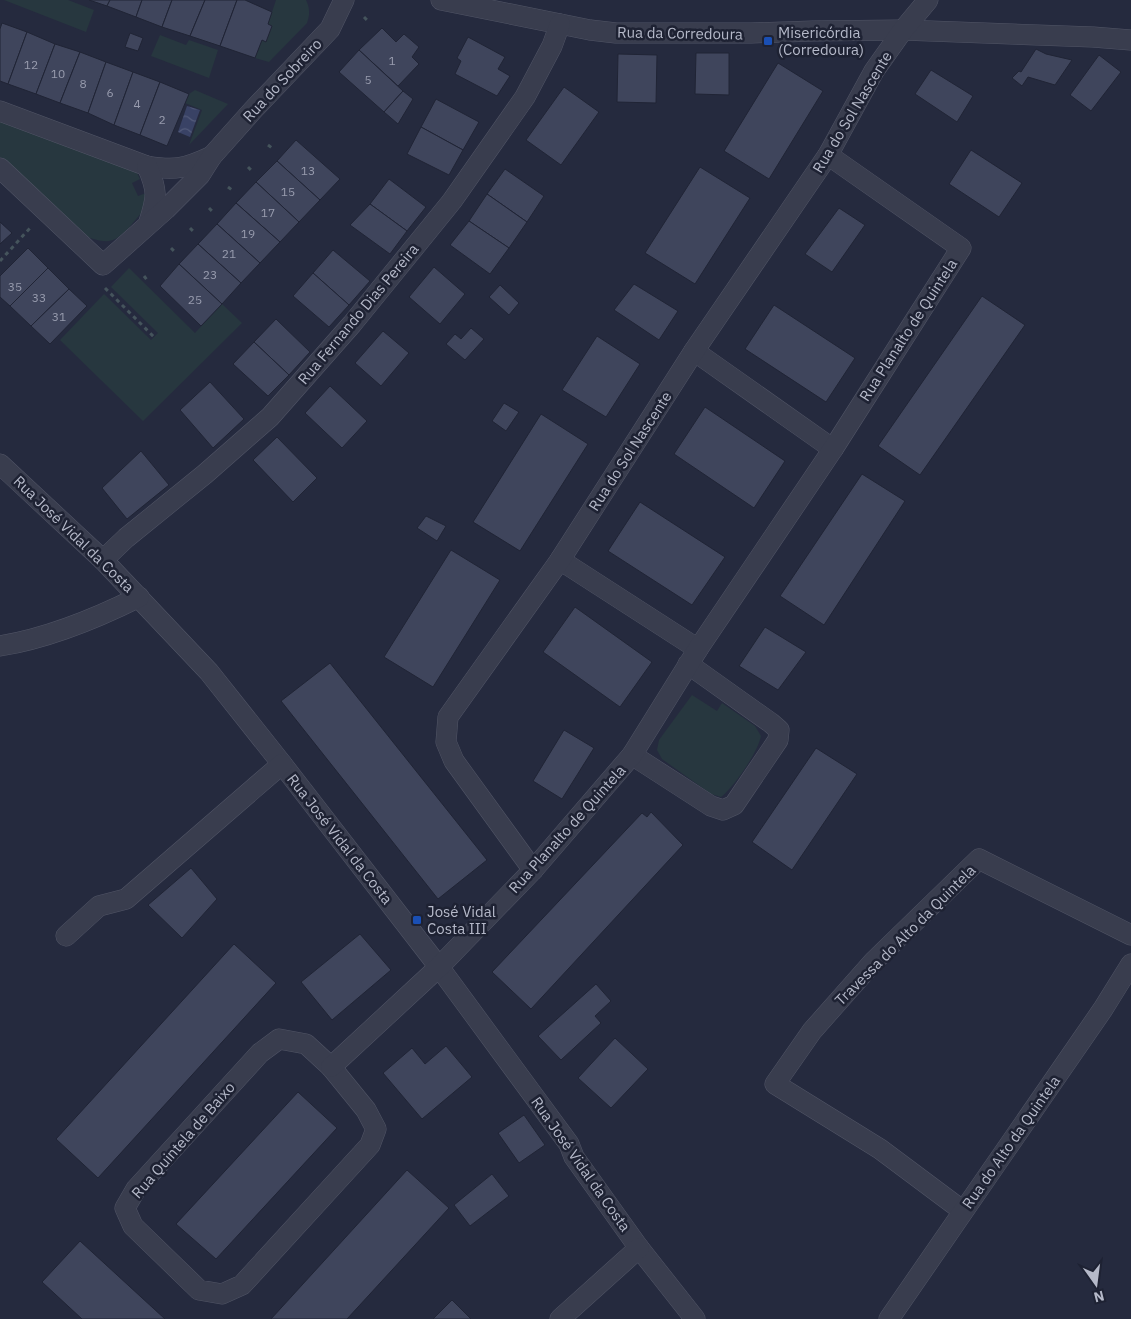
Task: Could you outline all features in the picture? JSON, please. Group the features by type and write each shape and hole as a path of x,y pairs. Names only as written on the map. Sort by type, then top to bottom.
{"street":[{"name":"Rua do Sobreiro","path":"0,168 103,265 149,222 166,209 200,175 212,156 330,29 344,0"},
{"name":"Rua da Corredoura","path":"441,0 560,24 616,33 671,34 903,30 1131,40"},
{"name":"Rua do Sol Nascente","path":"533,870 454,761 446,742 448,717 560,560 694,351 828,155 874,71 903,30 928,0"},
{"name":"Rua Fernando Dias Pereira","path":"103,560 126,538 206,474 270,417 352,324 452,201 520,105 552,46 560,24"},
{"name":"Rua do Sobreiro","path":"0,111 147,166 167,169 189,166 212,156"},
{"name":"Rua Planalto de Quintela","path":"439,967 533,870 632,755 693,656 833,449 961,248 828,155"},
{"path":"147,166 153,179 156,195 156,202 149,222"},
{"path":"694,351 833,449"},
{"name":"Rua José Vidal da Costa","path":"0,464 103,560 209,672 439,967 569,1144 574,1157 639,1248 695,1319"},
{"path":"560,560 693,656"},
{"path":"0,646 54,633 103,615 139,597"},
{"name":"Rua Planalto de Quintela","path":"632,755 712,806 723,810 734,805 778,740 779,730 772,723 693,656"},
{"path":"66,936 99,906 126,900 282,764"},
{"name":"Travessa do Alto da Quintela","path":"963,1211 880,1149 775,1084 812,1031 874,961 979,860 1131,935"},
{"name":"Rua do Alto da Quintela","path":"889,1319 1103,1009 1131,964"},
{"path":"331,1067 439,967"},
{"name":"Rua Quintela de Baixo","path":"279,1039 306,1044 331,1067 366,1110 376,1129 370,1145 242,1285 222,1294 199,1290 133,1226 125,1208 136,1189 260,1053 279,1039"},
{"name":"Rua José Vidal da Costa","path":"560,1319 639,1248"}],"path":[{"path":"364,18 368,21"},
{"path":"268,145 272,148"},
{"path":"248,167 251,170"},
{"path":"209,208 212,211"},
{"path":"0,261 32,226"},
{"path":"171,248 174,251"},
{"path":"144,276 147,280"},
{"path":"105,288 154,336"}],"shaded area":[{"path":"4,0 68,0 94,10 86,32"},
{"path":"276,0 306,0 309,14 307,23 269,62 255,58 262,40 265,41 268,24"},
{"path":"160,35 186,45 189,40 218,50 209,78 151,56"},
{"path":"195,90 228,104 189,145 202,110 185,103 189,94"},
{"path":"0,120 136,171 140,179 132,183 138,196 146,193 145,204 141,213 121,236 110,241 98,240 83,235 0,157"},
{"path":"129,268 195,333 222,304 242,323 143,421 60,340 104,294 151,340 158,333 111,287"},
{"path":"692,695 717,711 722,703 755,726 761,736 745,769 721,797 711,794 662,759 657,750 659,740"}],"water":[{"path":"187,106 200,110 190,137 178,132"}],"building":[{"path":"89,0 110,0 107,6"},
{"path":"110,0 142,0 136,17 107,6"},
{"path":"142,0 172,0 162,27 136,17"},
{"path":"172,0 205,0 190,36 162,27"},
{"path":"205,0 237,0 220,46 190,36"},
{"path":"237,0 245,0 272,12 268,24 272,26 266,42 262,40 255,58 220,46"},
{"path":"2,23 27,32 8,84 0,81 0,29"},
{"path":"382,28 396,42 404,34 419,47 412,57 419,64 398,86 359,50"},
{"path":"27,32 55,44 36,94 8,84"},
{"path":"130,33 143,38 138,51 125,47"},
{"path":"468,37 505,57 498,69 510,76 497,96 455,74 461,61 457,58"},
{"path":"55,44 80,52 60,103 36,94"},
{"path":"1036,49 1046,54 1072,60 1055,85 1028,77 1022,86 1012,78 1019,71 1021,72"},
{"path":"359,50 403,91 384,112 339,72"},
{"path":"80,52 106,62 88,113 60,103"},
{"path":"696,53 729,53 729,95 695,94"},
{"path":"618,54 657,55 656,103 617,102"},
{"path":"1099,55 1121,72 1091,111 1070,95"},
{"path":"106,62 133,72 114,125 88,113"},
{"path":"778,63 823,91 769,179 724,151"},
{"path":"931,70 973,96 957,122 915,94"},
{"path":"133,72 160,82 140,135 114,125"},
{"path":"160,82 189,94 167,146 140,135"},
{"path":"564,87 599,112 561,165 526,140"},
{"path":"403,91 413,99 398,124 384,112"},
{"path":"436,99 479,122 463,150 421,127"},
{"path":"421,127 463,150 449,175 407,154"},
{"path":"296,140 340,179 320,200 277,161"},
{"path":"971,150 1022,183 999,217 949,184"},
{"path":"277,161 320,200 299,222 256,182"},
{"path":"700,167 750,198 695,284 645,253"},
{"path":"505,169 544,196 527,222 487,194"},
{"path":"389,179 426,207 407,231 370,204"},
{"path":"256,182 299,222 280,242 236,203"},
{"path":"487,194 527,222 509,248 469,221"},
{"path":"236,203 280,242 260,263 217,224"},
{"path":"370,204 407,231 390,254 350,225"},
{"path":"839,208 865,225 832,272 805,254"},
{"path":"469,221 509,248 490,274 450,245"},
{"path":"0,222 12,233 0,244"},
{"path":"217,224 260,263 241,283 198,244"},
{"path":"198,244 241,283 222,304 179,264"},
{"path":"28,248 48,268 10,306 0,297 0,276"},
{"path":"333,250 370,281 349,305 313,273"},
{"path":"179,264 222,304 201,326 160,286"},
{"path":"434,267 465,294 440,324 409,297"},
{"path":"48,268 69,289 31,326 10,306"},
{"path":"313,273 349,305 329,327 293,296"},
{"path":"634,284 678,311 659,340 614,310"},
{"path":"500,285 519,303 509,315 489,297"},
{"path":"69,289 87,306 50,344 31,326"},
{"path":"982,296 1025,325 920,475 878,446"},
{"path":"774,305 855,358 826,402 745,349"},
{"path":"276,319 310,352 289,375 254,342"},
{"path":"471,328 484,339 465,360 446,344 455,334 461,339"},
{"path":"383,331 409,353 381,386 355,363"},
{"path":"597,336 640,364 606,417 562,390"},
{"path":"254,342 289,375 268,396 233,364"},
{"path":"210,382 244,419 213,448 180,410"},
{"path":"330,386 367,421 342,448 305,413"},
{"path":"504,403 519,412 506,431 492,421"},
{"path":"705,407 785,461 754,508 674,454"},
{"path":"541,414 588,444 520,551 473,522"},
{"path":"277,437 317,478 293,502 253,460"},
{"path":"141,451 169,485 127,519 102,488"},
{"path":"862,474 905,501 824,625 780,596"},
{"path":"640,502 725,557 692,605 608,551"},
{"path":"426,516 446,526 437,541 417,528"},
{"path":"451,550 500,580 433,687 384,657"},
{"path":"575,607 652,662 620,707 543,652"},
{"path":"765,627 806,652 778,690 739,666"},
{"path":"330,663 487,860 438,899 281,701"},
{"path":"564,730 594,748 562,799 533,781"},
{"path":"816,748 857,774 792,870 752,842"},
{"path":"651,812 683,845 531,1009 492,972 642,813 647,817"},
{"path":"191,868 217,899 182,938 148,905"},
{"path":"360,934 391,970 332,1020 301,982"},
{"path":"234,944 276,983 98,1178 56,1139"},
{"path":"596,984 611,1001 595,1016 601,1023 561,1060 538,1036"},
{"path":"615,1038 648,1069 611,1108 578,1078"},
{"path":"446,1046 472,1077 422,1119 383,1073 412,1048 425,1064"},
{"path":"298,1092 337,1128 216,1259 176,1224"},
{"path":"524,1115 545,1145 519,1163 498,1133"},
{"path":"407,1170 449,1208 347,1319 271,1319"},
{"path":"492,1174 509,1196 470,1226 454,1205"},
{"path":"80,1241 165,1319 82,1319 42,1282"},
{"path":"452,1300 471,1319 433,1319"}],"place":[{"name":"Misericórdia (Corredoura)","path":"768,41"},
{"name":"José Vidal Costa III","path":"417,920"}]}
